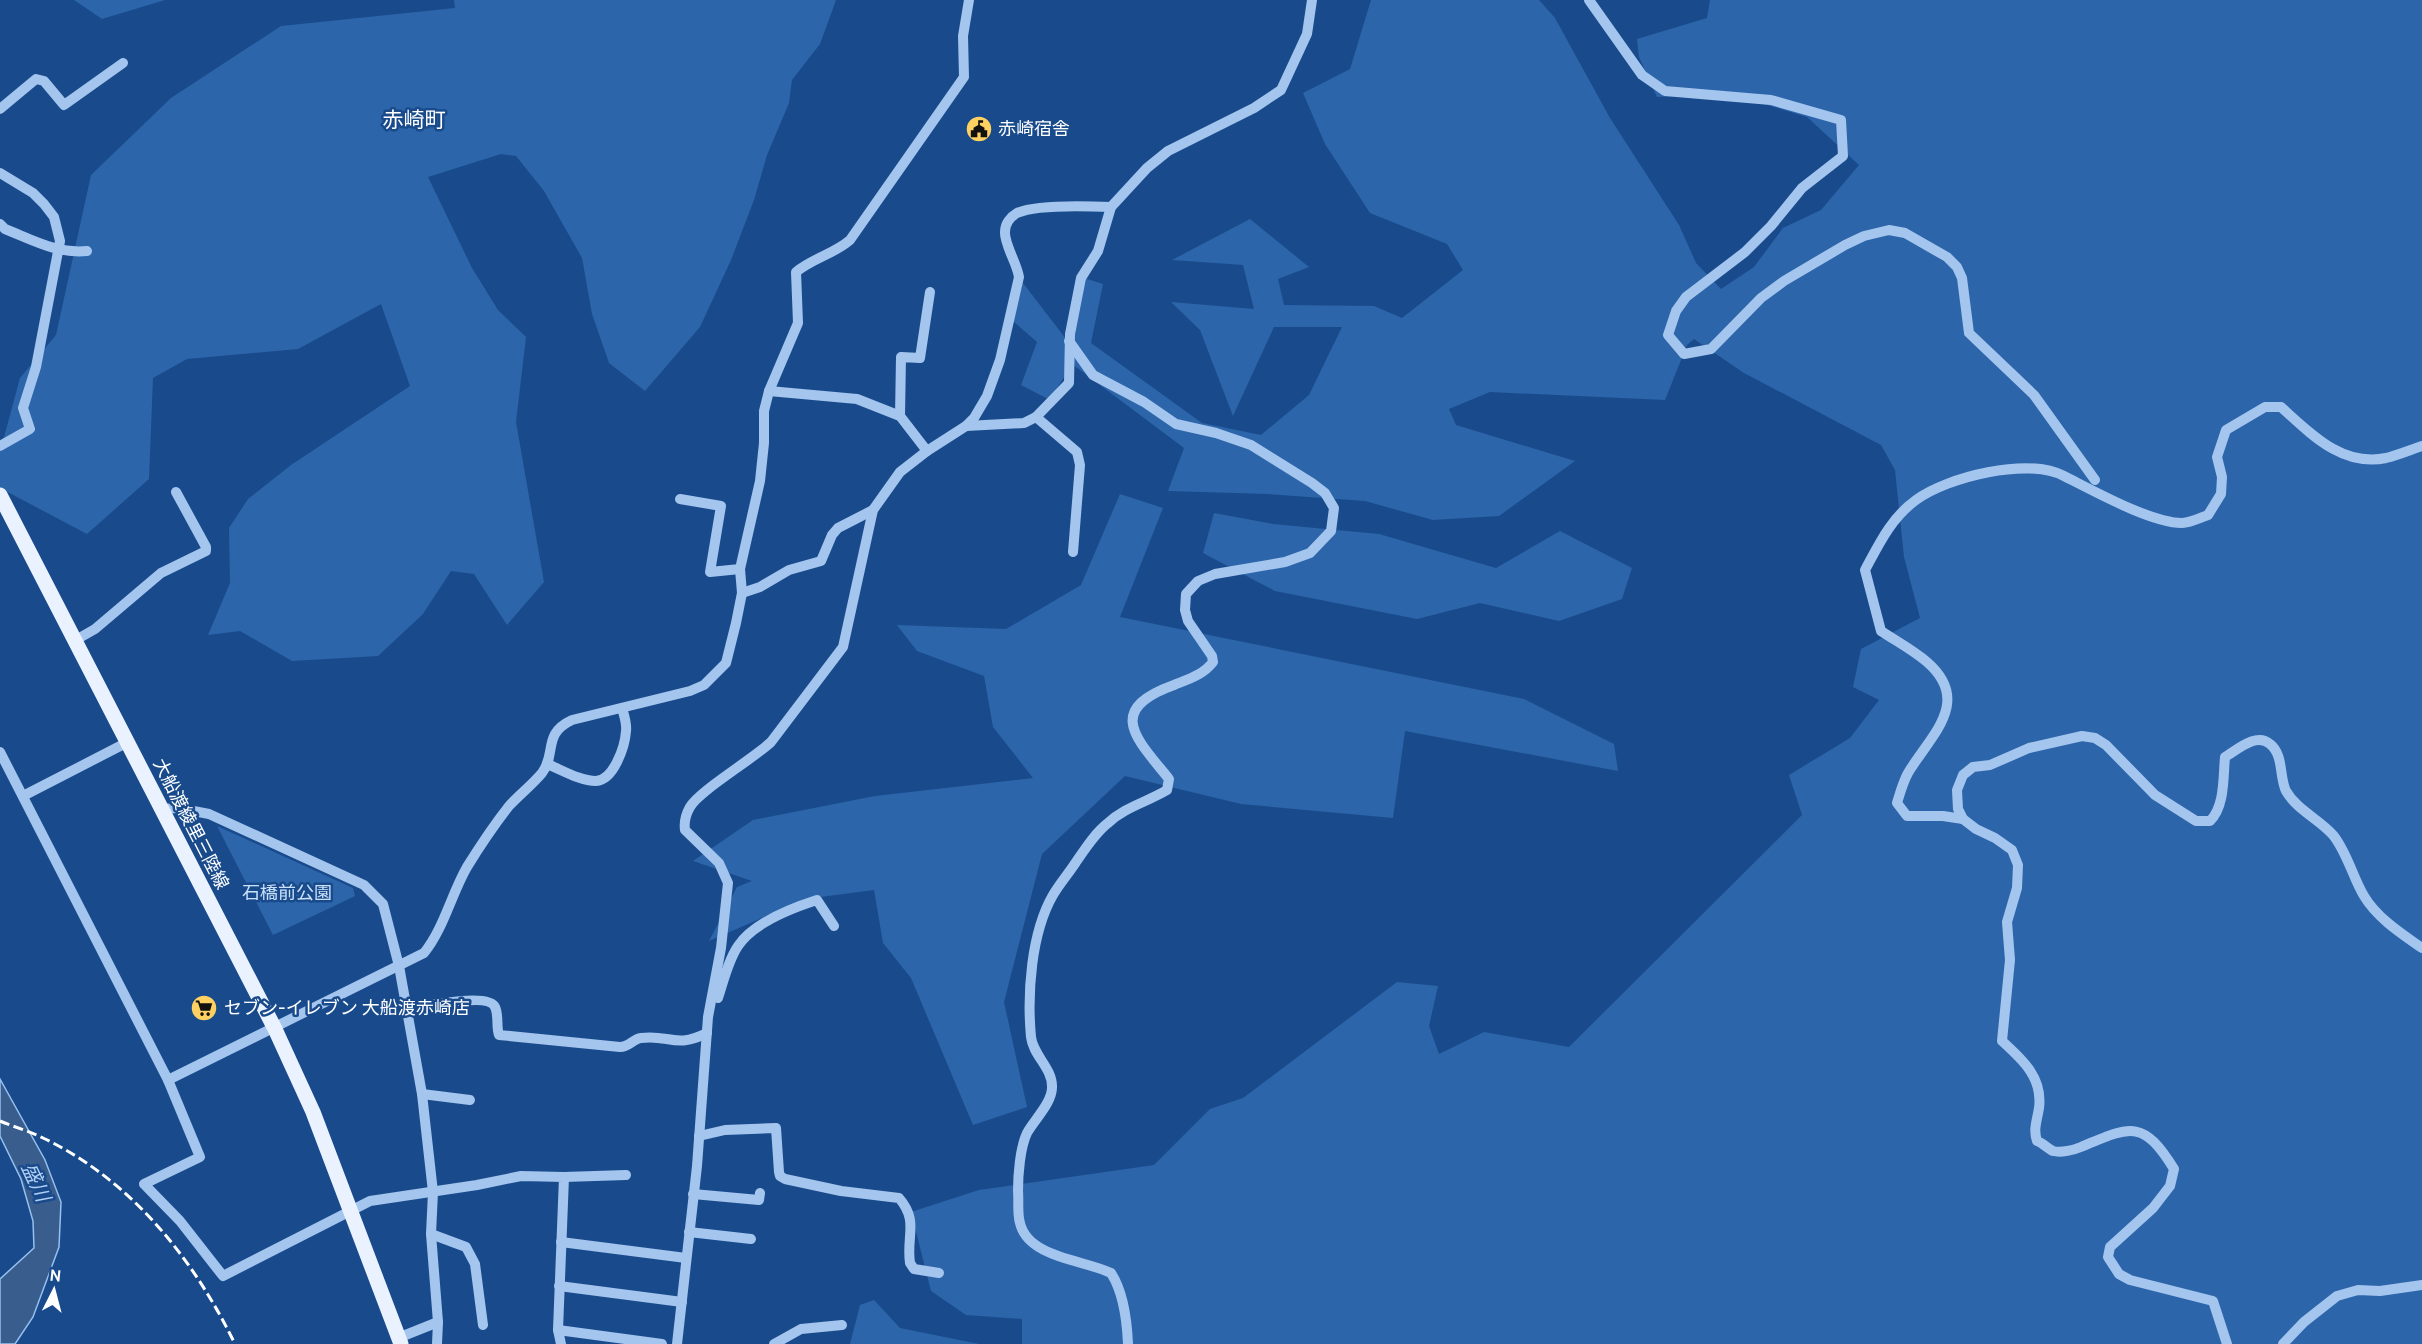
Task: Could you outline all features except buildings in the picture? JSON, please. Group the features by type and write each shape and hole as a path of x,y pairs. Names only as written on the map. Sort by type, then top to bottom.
{"main road":[{"name":"大船渡綾里三陸線","path":"0,495 275,1029 313,1112 400,1341"}],"street":[{"path":"168,1080 418,958 434,941 456,888 468,866 510,806 547,764 556,731 561,725 572,720 690,691 704,685 726,663 742,593 740,568 760,481 764,443 764,411 769,391 798,323 796,272 808,262 842,247 850,240 964,77 963,36 965,12 969,0"},
{"path":"966,426 1024,423 1036,417 1069,384 1069,341 1081,278 1098,251 1111,207 1147,168 1168,151 1254,108 1281,90 1307,34 1312,0"},
{"path":"1589,0 1642,75 1665,91 1771,100 1841,120 1843,156 1802,188 1772,226 1745,252 1686,297 1676,311 1668,335 1684,354 1711,349 1761,298 1784,281 1845,245 1864,236 1889,230 1905,233 1947,256 1957,267 1962,278 1969,333 2034,395 2095,480"},
{"path":"0,109 36,79 44,81 64,105 123,63"},
{"path":"0,173 33,194 44,204 58,228 58,251 36,367 23,408 30,429 0,446"},
{"path":"677,1344 699,1136 708,1017 721,948 728,883 719,863 685,830 684,824 690,806 771,742 843,647 873,510 900,472 927,450 966,426 974,418 987,396 1000,360 1019,277 1017,265 1005,239 1008,221 1015,214 1026,210 1084,206 1111,207"},
{"path":"0,224 5,229 58,251 70,253 87,251"},
{"path":"900,416 901,357 920,358 930,292"},
{"path":"1069,341 1093,375 1144,402 1176,424 1216,433 1251,445 1325,494 1334,508 1331,531 1310,553 1285,562 1215,574 1198,581 1186,594 1185,610 1188,621 1212,656 1213,662 1206,671 1193,678 1144,699 1135,708 1131,722 1139,741 1169,779 1167,790 1133,805 1107,824 1085,849 1053,896 1044,915 1035,953 1029,1000 1032,1040 1053,1087 1049,1099 1033,1121 1024,1139 1018,1187 1019,1222 1023,1232 1042,1249 1065,1259 1097,1266 1111,1273 1122,1300 1128,1344"},
{"path":"769,391 857,399 900,416 927,450"},
{"path":"1963,819 1943,816 1907,816 1897,803 1908,774 1941,726 1948,696 1943,680 1927,662 1881,631 1865,570 1888,527 1915,500 1942,486 2000,470 2018,468 2050,471 2155,518 2182,523 2208,515 2221,494 2222,477 2217,458 2226,430 2265,408 2281,407 2320,442 2336,452 2358,458 2384,458 2422,446"},
{"path":"1036,417 1077,452 1080,465 1073,552"},
{"path":"74,641 95,629 161,573 206,551 206,547 176,492"},
{"path":"680,499 721,506 710,572 740,568"},
{"path":"742,593 760,587 789,570 821,561 832,534 838,528 873,510"},
{"path":"547,764 589,780 600,781 605,778 613,769 626,733 622,708"},
{"path":"2227,1344 2213,1301 2130,1280 2119,1274 2108,1257 2109,1247 2152,1208 2170,1186 2174,1169 2162,1149 2144,1133 2130,1130 2111,1134 2076,1149 2064,1151 2054,1151 2037,1141 2035,1124 2039,1108 2039,1092 2034,1075 2002,1041 2010,960 2007,922 2017,888 2018,865 2012,850 1963,819 1958,809 1957,790 1963,775 1972,767 1990,765 2029,748 2082,736 2095,738 2106,745 2155,795 2196,821 2210,820 2220,804 2225,757 2254,740 2264,741 2271,745 2278,757 2286,790 2297,805 2334,837 2365,897 2374,909 2422,948"},
{"path":"23,796 126,743"},
{"path":"0,752 168,1080 200,1157 144,1184 180,1221 223,1276 370,1201 521,1176 626,1175"},
{"path":"161,809 178,808 208,814 364,885 382,904 399,966 422,1094 433,1192 431,1234 438,1322 437,1344"},
{"path":"708,1017 731,958 740,943 753,931 787,909 817,900 834,926"},
{"path":"408,1009 466,1000 482,1000 492,1003 495,1007 499,1035 620,1047 626,1047 642,1038 683,1042 707,1033"},
{"path":"422,1094 470,1100"},
{"path":"699,1136 725,1130 777,1128 780,1176 842,1191 899,1198 908,1208 910,1216 910,1263 914,1269 939,1273"},
{"path":"561,1344 558,1330 564,1177"},
{"path":"693,1194 759,1200 760,1193"},
{"path":"689,1232 751,1239"},
{"path":"431,1234 466,1247 475,1264 483,1326"},
{"path":"561,1242 686,1258"},
{"path":"2283,1344 2310,1316 2337,1296 2358,1290 2380,1291 2422,1285"},
{"path":"560,1286 682,1302"},
{"path":"400,1341 438,1322"},
{"path":"774,1344 801,1329 842,1325"},
{"path":"558,1330 662,1344"}],"green space":[{"path":"74,0 165,0 102,19"},
{"path":"454,0 836,0 820,44 792,80 789,103 767,155 754,200 731,260 700,327 645,391 609,363 592,314 582,258 544,191 516,156 501,154 428,177 472,268 498,310 526,337 516,422 544,582 507,625 474,574 451,571 423,614 378,656 292,661 240,631 208,635 230,583 229,528 248,499 291,465 410,386 381,304 298,349 187,359 153,378 149,479 87,534 0,488 0,452 20,378 56,335 91,175 171,98 281,26 455,8"},
{"path":"1371,0 1539,0 1555,18 1610,118 1679,225 1696,263 1721,289 1754,267 1783,228 1821,210 1859,165 1807,117 1731,94 1657,97 1639,57 1637,39 1707,18 1710,0 2422,0 2422,1344 1022,1344 1022,1319 966,1315 931,1291 911,1212 979,1190 1154,1165 1210,1109 1243,1098 1397,982 1438,986 1429,1026 1439,1054 1484,1032 1569,1047 1802,815 1789,775 1850,738 1879,700 1853,687 1861,649 1920,618 1904,557 1895,470 1881,445 1744,373 1694,339 1687,345 1665,400 1490,392 1449,409 1456,425 1575,461 1499,516 1433,520 1365,501 1268,494 1168,491 1184,448 1072,364 1050,400 1021,385 1037,342 1013,321 1023,283 1066,339 1081,277 1103,284 1091,343 1202,423 1261,435 1309,395 1342,327 1274,327 1233,416 1200,330 1171,302 1254,309 1243,265 1172,260 1250,219 1309,267 1278,279 1284,305 1374,306 1402,318 1463,270 1447,244 1370,213 1325,144 1303,93 1350,69"},
{"path":"1120,494 1163,508 1120,617 1524,699 1614,744 1618,771 1405,731 1393,818 1241,804 1125,776 1042,854 1004,1002 1027,1107 973,1125 911,978 883,943 874,890 805,899 709,941 737,887 752,881 693,861 753,820 875,796 1033,778 993,727 984,676 917,651 897,625 1006,629 1081,585"},
{"path":"1214,513 1273,524 1379,534 1496,568 1560,531 1632,568 1622,599 1559,621 1480,603 1417,619 1275,591 1203,553"},
{"name":"石橋前公園","path":"217,826 353,888 355,896 273,935"},
{"path":"874,1300 900,1328 979,1344 850,1344 860,1305"}],"water":[{"name":"盛川","path":"0,1079 45,1160 61,1202 59,1247 33,1317 15,1344 0,1344 0,1279 34,1248 33,1221 21,1179 0,1136"}],"railway":[{"path":"0,1121 38,1136 75,1155 131,1199 156,1224 200,1281 235,1344"}],"place":[{"name":"赤崎宿舎","path":"979,129"},
{"name":"セブン-イレブン 大船渡赤崎店","path":"204,1008"}],"district":[{"name":"赤崎町","path":"414,119"}]}
